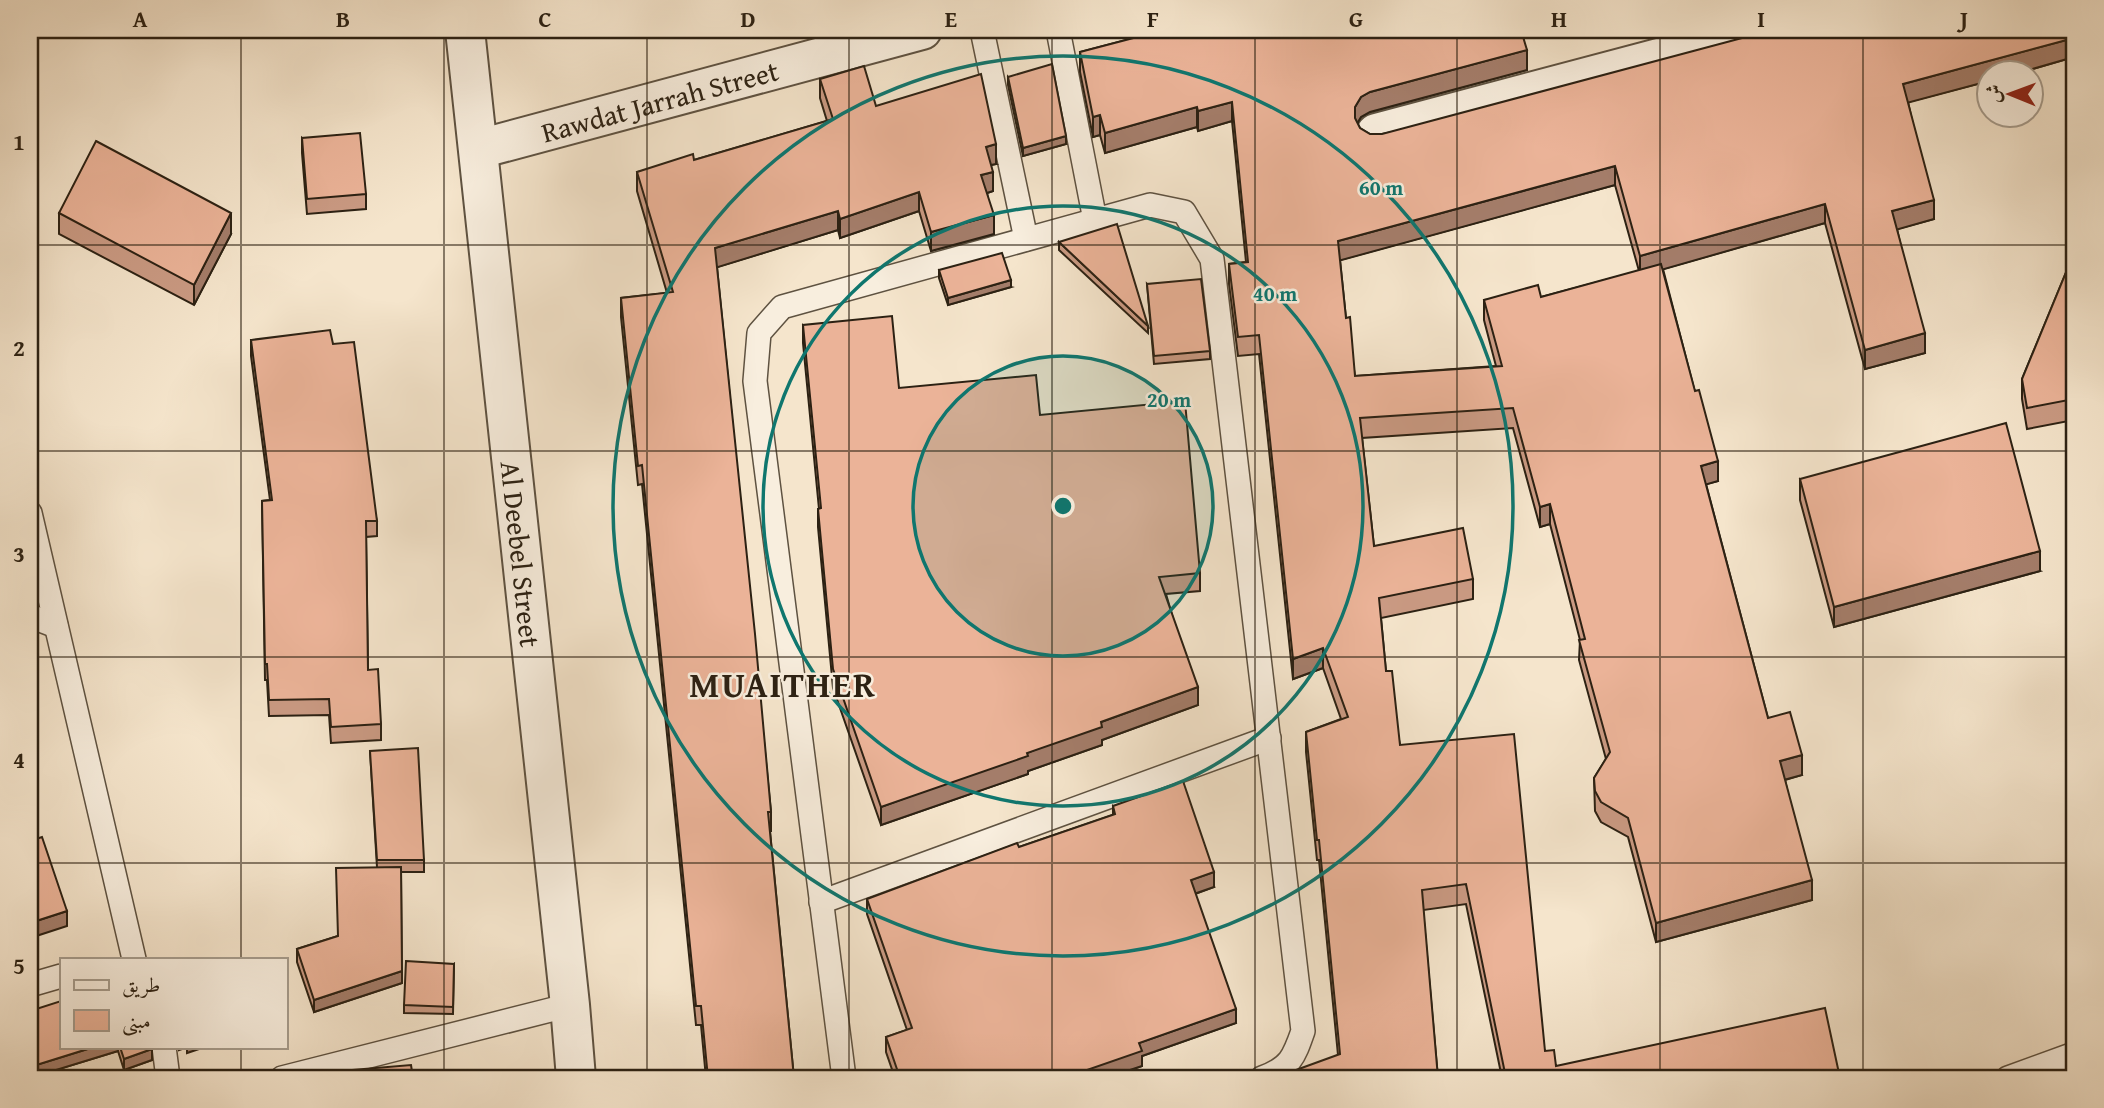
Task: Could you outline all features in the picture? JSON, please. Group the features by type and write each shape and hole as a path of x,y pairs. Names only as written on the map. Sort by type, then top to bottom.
{"street":[{"name":"Al Deebel Street","path":"465,30 576,1078"},
{"name":"Rawdat Jarrah Street","path":"478,149 922,30"},
{"path":"1376,133 1764,30"}],"lane":[{"path":"982,30 1026,239"},
{"path":"1058,30 1095,220"},
{"path":"844,1078 755,381 759,333 782,307 1150,205 1184,212 1212,259 1303,1031 1293,1059 1262,1078"},
{"path":"30,513 129,958"},
{"path":"30,616 56,626"},
{"path":"821,902 1269,738"},
{"path":"30,985 60,976"},
{"path":"282,1078 570,1005"},
{"path":"164,1048 168,1078"},
{"path":"2008,1078 2074,1054"}],"building":[{"path":"1164,30 1521,30 1527,50 1370,92 1361,97 1355,107 1355,118 1360,128 1370,134 1382,134 1772,30 1882,30 1884,36 1908,30 2073,30 2074,38 1992,60 1974,60 1974,65 1903,84 1934,200 1892,211 1925,333 1865,350 1825,204 1640,256 1615,166 1338,241 1346,318 1350,317 1355,376 1502,366 1484,300 1538,285 1541,297 1661,264 1695,391 1699,390 1718,461 1701,466 1768,718 1790,712 1802,755 1780,761 1812,880 1656,923 1628,818 1601,802 1595,791 1594,778 1610,752 1579,640 1585,639 1550,504 1540,507 1513,408 1360,418 1374,546 1463,528 1473,579 1379,598 1386,671 1392,671 1400,745 1514,734 1545,1051 1554,1050 1556,1066 1825,1008 1840,1078 1506,1078 1466,884 1422,890 1438,1078 1274,1078 1340,1054 1306,732 1348,717 1323,648 1293,659 1259,335 1238,337 1229,264 1248,262 1232,102 1198,111 1197,107 1105,133 1100,115 1093,117 1080,52"},
{"path":"1052,64 1066,136 1023,148 1008,77"},
{"path":"864,66 876,106 981,74 996,144 986,147 993,172 981,175 994,215 931,232 919,192 840,219 838,211 715,248 755,634 771,812 768,812 794,1078 708,1078 701,1006 696,1006 642,465 638,466 621,298 673,292 637,172 693,154 694,160 833,119 820,79"},
{"path":"360,133 366,194 307,199 302,138"},
{"path":"96,141 231,213 194,285 59,213"},
{"path":"1117,224 1148,326 1059,242"},
{"path":"1002,253 1011,280 948,298 939,270"},
{"path":"2074,253 2074,399 2027,408 2022,379"},
{"path":"1201,279 1210,351 1154,356 1147,284"},
{"path":"892,316 899,388 1036,375 1040,415 1185,401 1200,573 1159,577 1198,687 1101,722 1102,727 1027,753 1028,756 881,807 833,669 803,325"},
{"path":"330,330 333,344 354,342 377,521 366,521 368,670 378,669 381,724 331,727 329,699 269,700 265,664 262,501 272,500 251,340"},
{"path":"2006,423 2040,551 1834,607 1800,479"},
{"path":"418,748 424,860 377,860 370,751"},
{"path":"1183,781 1214,872 1191,880 1236,1009 1139,1043 1142,1051 1064,1078 900,1078 886,1037 912,1028 867,899 1017,843 1019,847 1115,814 1113,806"},
{"path":"42,837 67,911 30,923 30,841"},
{"path":"401,867 402,971 314,1000 297,949 338,936 336,868"},
{"path":"406,961 454,964 453,1007 404,1005"},
{"path":"60,1001 60,1048 91,1048 30,1067 30,1011"},
{"path":"120,1048 152,1049 124,1059"},
{"path":"411,1065 413,1078 269,1078 269,1077"},
{"path":"2074,1068 2074,1078 2045,1078"}],"district":[{"name":"MUAITHER","path":"783,684"}]}
